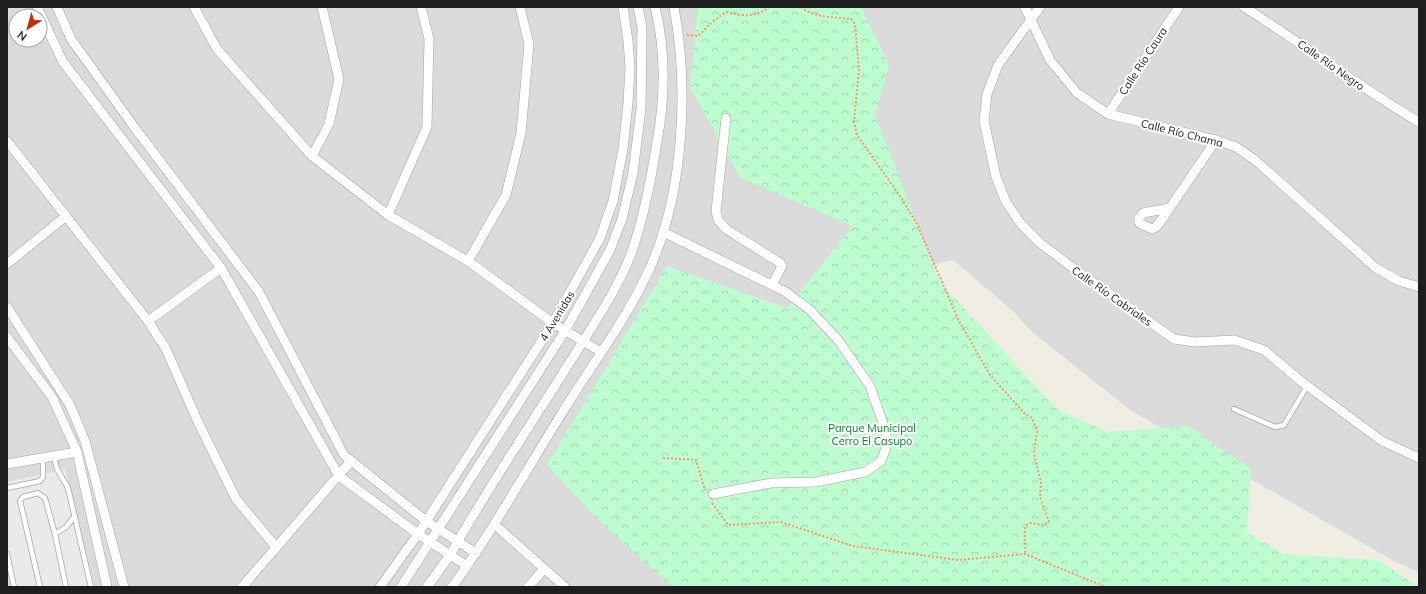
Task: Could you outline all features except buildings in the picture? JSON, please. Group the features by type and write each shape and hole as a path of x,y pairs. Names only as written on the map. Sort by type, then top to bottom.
{"street":[{"path":"37,7 63,62 221,268 339,476 418,534 467,566"},
{"path":"57,7 75,45 150,148 259,292 344,455 426,521 476,553"},
{"path":"194,7 217,49 312,156 388,215 468,261 553,323 582,342 601,352"},
{"path":"312,156 329,124 339,79 322,7"},
{"path":"388,215 427,127 429,39 421,7"},
{"path":"468,261 506,195 521,133 529,44 520,7"},
{"name":"4 Avenidas","path":"380,587 418,534 553,323 600,238 613,200 623,149 630,68 623,7"},
{"name":"4 Avenidas","path":"401,587 439,530 565,330 610,250 622,218 633,173 641,109 643,73 642,27 638,7"},
{"path":"427,587 450,555 616,286 640,228 647,200 659,130 664,86 662,47 655,7"},
{"path":"452,587 476,553 634,299 649,270 663,232 677,168 681,130 681,63 674,7"},
{"name":"Calle Río Chama","path":"1025,7 1030,21 1050,60 1077,93 1108,114 1216,140 1236,148 1255,160 1376,268 1399,281 1419,287"},
{"name":"Calle Río Cabriales","path":"1040,7 998,65 987,94 984,121 996,178 1006,202 1021,224 1040,243 1073,268 1174,339 1195,342 1234,340 1264,350 1307,386 1382,441 1419,458"},
{"name":"Calle Río Caura","path":"1108,114 1178,7"},
{"name":"Calle Río Negro","path":"1244,7 1290,36 1389,104 1419,122"},
{"path":"726,118 716,211 718,220 726,229 780,263 782,266 780,273 772,286"},
{"path":"7,140 148,321 166,349 198,422 236,499 276,547"},
{"path":"1170,208 1216,140"},
{"path":"7,264 66,216"},
{"path":"663,232 786,292 810,310 838,340 870,386 886,432 886,448 881,461 865,472 816,482 771,483 713,494"},
{"path":"148,321 221,268"},
{"path":"7,307 70,405 85,441 124,587"},
{"path":"7,337 52,397 77,452 107,587"},
{"path":"7,464 77,452"},
{"path":"242,587 351,461"},
{"path":"494,524 564,587"},
{"path":"528,587 544,569"}],"lane":[{"path":"1234,409 1275,427 1284,425 1307,386"},
{"path":"54,456 57,469 68,488 91,587"},
{"path":"7,488 40,481 43,476 43,458"},
{"path":"40,587 20,501 23,497 38,492 45,498 55,534 66,587"},
{"path":"55,534 66,526 75,516"},
{"path":"7,554 14,587"}],"path":[{"path":"678,34 698,36 712,22 726,12 746,17 763,12 769,7"},
{"path":"801,7 814,14 836,19 851,19 855,24 859,70 854,121 857,135 900,196 917,224 959,321 990,375 1025,414 1032,418 1037,431 1034,451 1041,482 1040,497 1049,522 1043,525 1030,523 1026,525 1023,536 1025,554"},
{"path":"663,458 696,460 702,484 712,503 728,525 781,522 853,546 958,560 1025,554 1106,587"}],"shaded area":[{"path":"7,7 1419,7 1419,572 1394,561 1130,410 1031,331 1013,311 953,260 828,288 768,587 7,587"},
{"path":"65,469 95,587 14,587 7,560 7,482"}],"green space":[{"name":"Parque Municipal Cerro El Casupo","path":"698,7 861,7 889,65 875,115 940,282 1058,410 1108,432 1188,426 1251,469 1247,532 1283,554 1378,560 1419,587 673,587 604,525 547,465 667,266 787,308 853,226 741,178 690,87"}]}
